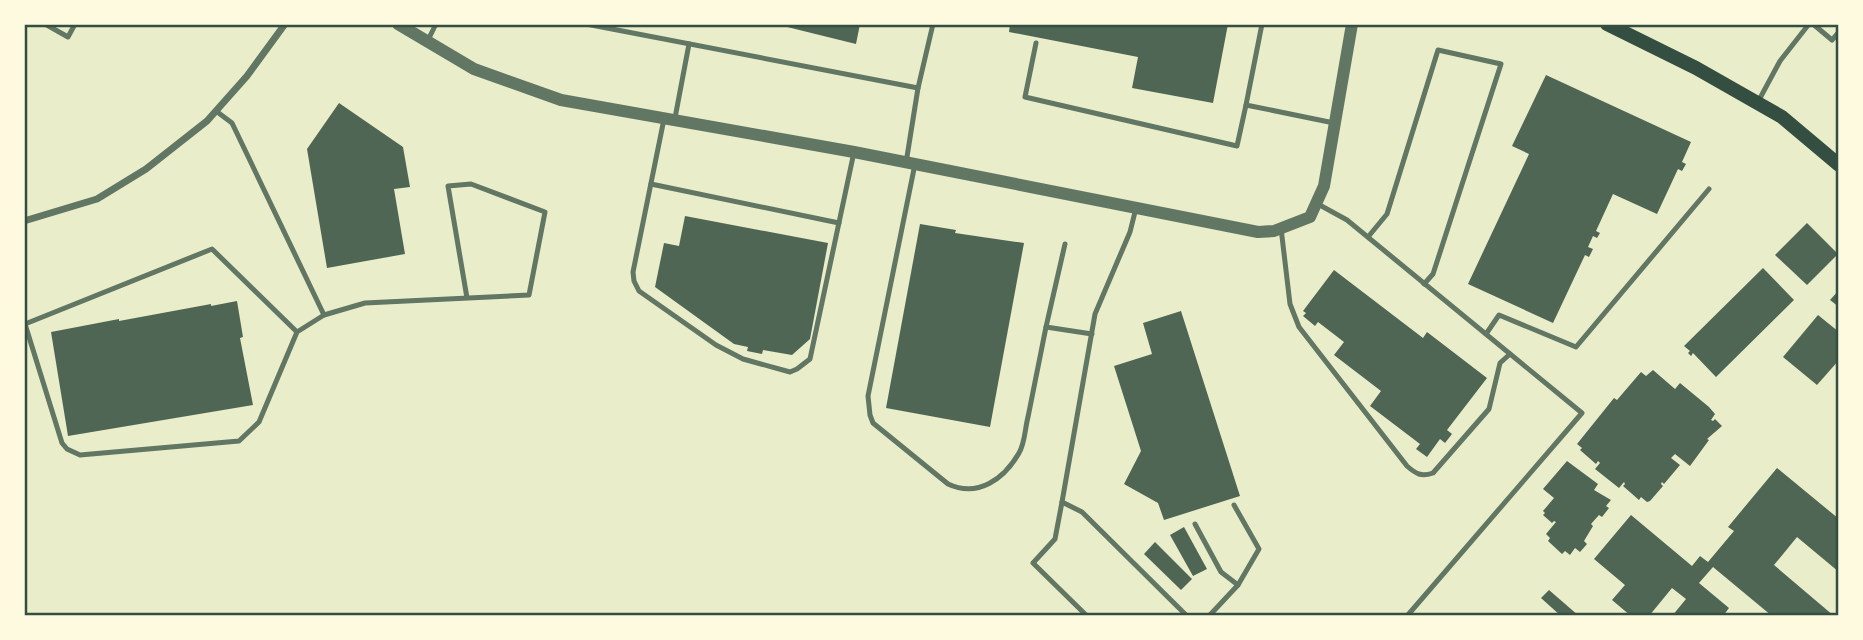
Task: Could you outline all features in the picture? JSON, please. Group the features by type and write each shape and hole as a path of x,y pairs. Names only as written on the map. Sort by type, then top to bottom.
{"main road":[{"path":"1607,24 1635,31 1782,117 1839,165"}],"street":[{"path":"24,221 96,199 146,169 216,111 247,76 285,24"},
{"path":"398,24 474,69 561,100 854,152 1258,232 1274,231 1310,217 1324,186 1352,24"}],"lane":[{"path":"45,24 68,37 75,24"},
{"path":"427,42 436,24"},
{"path":"586,24 918,88"},
{"path":"933,24 918,88 910,163 868,396 873,423 948,484 960,489 986,486 1009,469 1021,451 1065,244"},
{"path":"1036,43 1026,97 1237,146 1262,24"},
{"path":"1757,103 1780,61 1811,24 1832,40 1839,32"},
{"path":"689,44 651,184 633,272 639,290 716,345 743,359 790,372 810,359 854,152"},
{"path":"1368,237 1387,214 1438,50 1501,64 1433,274 1424,284"},
{"path":"1246,105 1334,123"},
{"path":"216,111 232,123 324,315"},
{"path":"297,332 212,249 25,324 58,433 67,449 80,455 239,441 259,422 297,332 324,315 365,303 529,295 545,212 471,184 448,186 467,298"},
{"path":"651,184 839,223"},
{"path":"1486,334 1499,315 1576,347 1709,189"},
{"path":"1316,203 1347,220 1582,413 1407,615"},
{"path":"1087,615 1033,563 1055,538 1095,314 1130,232 1136,208"},
{"path":"1281,228 1290,304 1298,327 1407,467 1421,476 1433,473 1489,409 1500,363 1510,354"},
{"path":"1046,327 1092,334"},
{"path":"1062,502 1082,512 1187,615"},
{"path":"1209,615 1238,585 1259,549 1234,505"},
{"path":"1195,524 1221,572 1238,585"}],"building":[{"path":"775,24 860,24 856,44"},
{"path":"1010,24 1228,24 1213,103 1132,88 1138,57 1009,32"},
{"path":"1546,75 1691,142 1682,162 1686,164 1682,171 1678,169 1657,214 1613,194 1596,231 1600,233 1597,238 1593,236 1588,247 1593,249 1589,257 1585,255 1553,323 1468,284 1529,154 1512,146"},
{"path":"339,103 403,147 410,187 394,189 405,254 327,268 307,149"},
{"path":"685,216 828,243 810,339 792,355 763,350 762,354 747,351 748,347 734,344 655,287 664,243 679,246"},
{"path":"1807,223 1838,254 1807,285 1775,255"},
{"path":"920,224 956,230 955,233 1024,243 990,427 886,408"},
{"path":"1763,268 1794,300 1716,377 1693,353 1691,356 1684,346"},
{"path":"1334,270 1423,338 1427,332 1487,378 1447,430 1452,434 1445,443 1440,439 1427,457 1416,449 1420,444 1370,406 1381,391 1334,355 1344,342 1318,322 1315,326 1303,316 1306,313 1303,311"},
{"path":"1839,290 1839,307 1830,300"},
{"path":"237,301 243,337 240,338 253,405 68,436 51,332"},
{"path":"1181,311 1240,496 1164,520 1158,503 1124,484 1141,451 1114,366 1152,354 1143,323"},
{"path":"1818,315 1839,332 1839,360 1817,385 1783,357"},
{"path":"1653,370 1675,389 1680,383 1709,407 1715,414 1711,420 1715,419 1722,426 1707,439 1709,440 1690,466 1675,454 1671,458 1680,465 1664,484 1662,482 1663,486 1647,502 1641,497 1639,500 1623,486 1624,482 1619,488 1595,469 1600,463 1598,461 1596,464 1577,444 1614,398 1617,400 1641,372 1646,376"},
{"path":"1567,461 1598,484 1594,490 1611,500 1602,517 1599,515 1591,524 1593,526 1584,541 1587,544 1580,552 1575,548 1570,555 1565,551 1562,554 1548,541 1550,538 1546,534 1556,522 1552,523 1543,515 1543,511 1554,498 1543,489"},
{"path":"1777,468 1839,519 1839,572 1797,537 1774,565 1834,616 1772,616 1713,567 1699,583 1729,608 1723,616 1672,616 1686,599 1672,588 1649,616 1631,616 1612,600 1625,585 1594,559 1631,515 1692,566 1700,556 1708,562 1734,531 1728,527"},
{"path":"1184,527 1207,569 1193,576 1170,535"},
{"path":"1155,542 1192,579 1181,590 1144,554"},
{"path":"1549,590 1579,616 1561,616 1541,598"}]}
